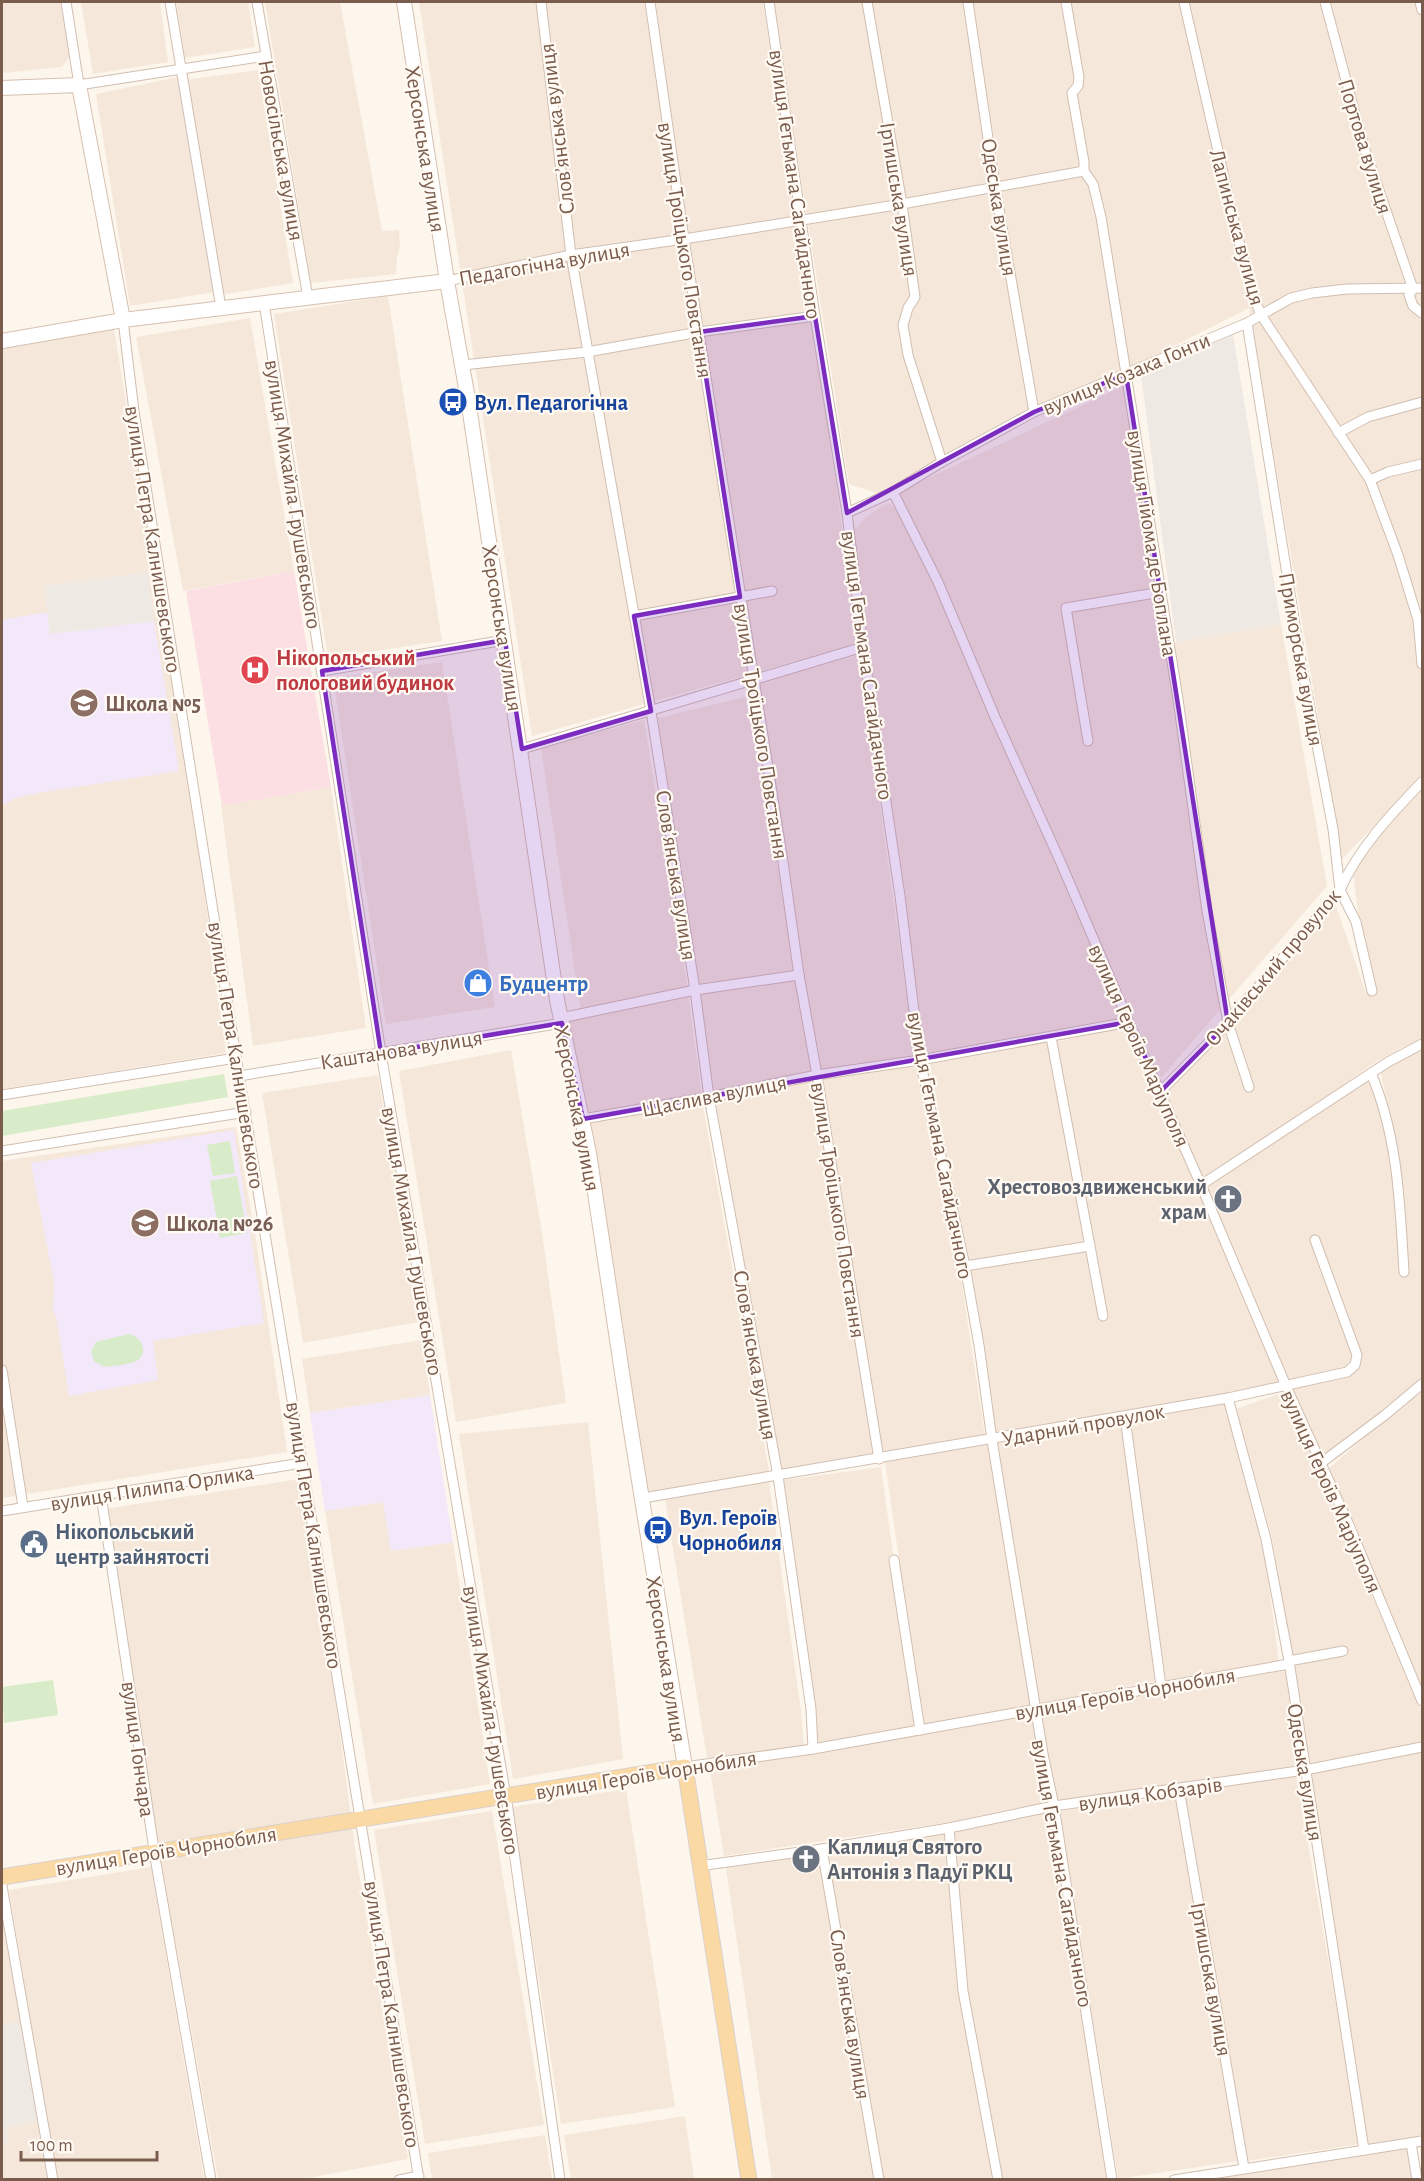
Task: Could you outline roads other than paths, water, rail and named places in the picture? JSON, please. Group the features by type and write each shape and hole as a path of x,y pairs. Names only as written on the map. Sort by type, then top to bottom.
{"main road":[{"name":"Херсонська вулиця","path":"404,2 447,281 463,365 561,1020 583,1119 749,2180"},
{"path":"2,88 79,85"},
{"name":"вулиця Петра Калнишевського","path":"79,85 123,320"},
{"name":"Педагогічна вулиця","path":"2,341 123,320 447,281"},
{"name":"вулиця Героїв Чорнобиля","path":"2,1877 685,1767"}],"street":[{"name":"вулиця Петра Калнишевського","path":"66,2 79,85"},
{"path":"170,2 221,308"},
{"name":"Новосільська вулиця","path":"258,2 308,298"},
{"name":"Словʼянська вулиця","path":"541,2 571,255 651,711 695,990 709,1097 778,1476 811,1709 813,1749"},
{"name":"вулиця Троїцького Повстання","path":"650,2 684,239 799,975 879,1459"},
{"name":"вулиця Гетьмана Сагайдачного","path":"769,2 846,513 900,896 920,1060 965,1266 979,1345 992,1440 1054,1806 1112,2180"},
{"name":"Іртишська вулиця","path":"867,2 902,204 915,297 908,308 903,326 908,355 942,462"},
{"name":"Одеська вулиця","path":"968,2 995,186 1034,412"},
{"name":"вулиця Гійома де Боплана","path":"1066,2 1079,77 1078,86 1072,93 1084,171 1093,184 1101,217 1161,592 1208,911 1228,1023 1249,1087"},
{"name":"Лапинська вулиця","path":"1184,2 1253,295 1261,315 1370,480 1420,619 1422,664"},
{"name":"Портова вулиця","path":"1324,2 1364,147 1418,288 1409,295 1413,306 1422,313"},
{"path":"1420,2 1422,10"},
{"path":"79,85 266,56"},
{"name":"Педагогічна вулиця","path":"447,281 571,255 902,204 1084,171"},
{"name":"вулиця Козака Гонти","path":"846,513 893,492 942,462 1034,412 1247,323 1292,298 1312,293 1356,289 1418,288"},
{"name":"вулиця Михайла Грушевського","path":"268,302 265,309 381,1053 505,1795 560,2180"},
{"path":"463,365 587,352 699,332 815,316"},
{"name":"вулиця Петра Калнишевського","path":"123,320 134,411 236,1058 419,2178"},
{"name":"Приморська вулиця","path":"1247,323 1300,656 1333,829 1340,890 1356,922 1372,991"},
{"path":"1338,432 1368,417 1422,402"},
{"path":"1370,480 1388,472 1422,464"},
{"name":"вулиця Героїв Маріуполя","path":"893,492 938,582 995,717 1062,863 1129,1022 1202,1185 1286,1386 1349,1525 1422,1701"},
{"path":"634,616 772,591"},
{"path":"1088,741 1066,608 1161,592"},
{"path":"322,671 504,640"},
{"path":"522,749 864,647"},
{"name":"Очаківський провулок","path":"1161,1091 1228,1023 1340,890 1348,872 1370,840 1422,782"},
{"name":"Каштанова вулиця","path":"239,1076 561,1020 695,990 799,975"},
{"name":"Щаслива вулиця","path":"583,1119 817,1075 920,1060 1129,1022"},
{"path":"1051,1037 1103,1316"},
{"path":"1202,1185 1388,1062 1422,1044"},
{"path":"2,1095 236,1058"},
{"path":"1371,1074 1383,1101 1395,1155 1404,1272"},
{"path":"2,1151 246,1112"},
{"path":"1286,1386 1347,1372 1355,1365 1357,1355 1315,1240"},
{"path":"965,1266 1090,1246"},
{"path":"2,1370 23,1507"},
{"path":"1321,1463 1422,1384"},
{"name":"Ударний провулок","path":"643,1498 1125,1417 1286,1386"},
{"name":"Одеська вулиця","path":"1228,1398 1266,1539 1289,1663 1364,2150"},
{"path":"1125,1417 1161,1686"},
{"name":"вулиця Пилипа Орлика","path":"2,1511 302,1463"},
{"name":"вулиця Гончара","path":"101,1495 154,1852 211,2180"},
{"path":"894,1560 920,1730"},
{"name":"вулиця Героїв Чорнобиля","path":"685,1767 813,1749 1036,1710 1343,1651"},
{"name":"вулиця Кобзарів","path":"699,1866 822,1849 949,1828 1054,1806 1305,1770 1422,1748"},
{"name":"Іртишська вулиця","path":"1179,1789 1244,2168"},
{"path":"949,1828 963,1991 998,2180"},
{"name":"Словʼянська вулиця","path":"822,1849 879,2180"},
{"path":"2,1886 53,2180"},
{"path":"1174,2180 1215,2176 1244,2168 1422,2141"},
{"path":"1412,2143 1417,2180"},
{"path":"399,2180 419,2178"}],"place":[{"name":"Вул. Педагогічна","path":"453,402"},
{"name":"Нікопольський пологовий будинок","path":"255,670"},
{"name":"Школа №5","path":"84,703"},
{"name":"Будцентр","path":"478,983"},
{"name":"Хрестовоздвиженський храм","path":"1228,1199"},
{"name":"Школа №26","path":"145,1223"},
{"name":"Вул. Героїв Чорнобиля","path":"658,1530"},
{"name":"Нікопольський центр зайнятості","path":"34,1544"},
{"name":"Каплиця Святого Антонія з Падуї РКЦ","path":"806,1859"}]}
